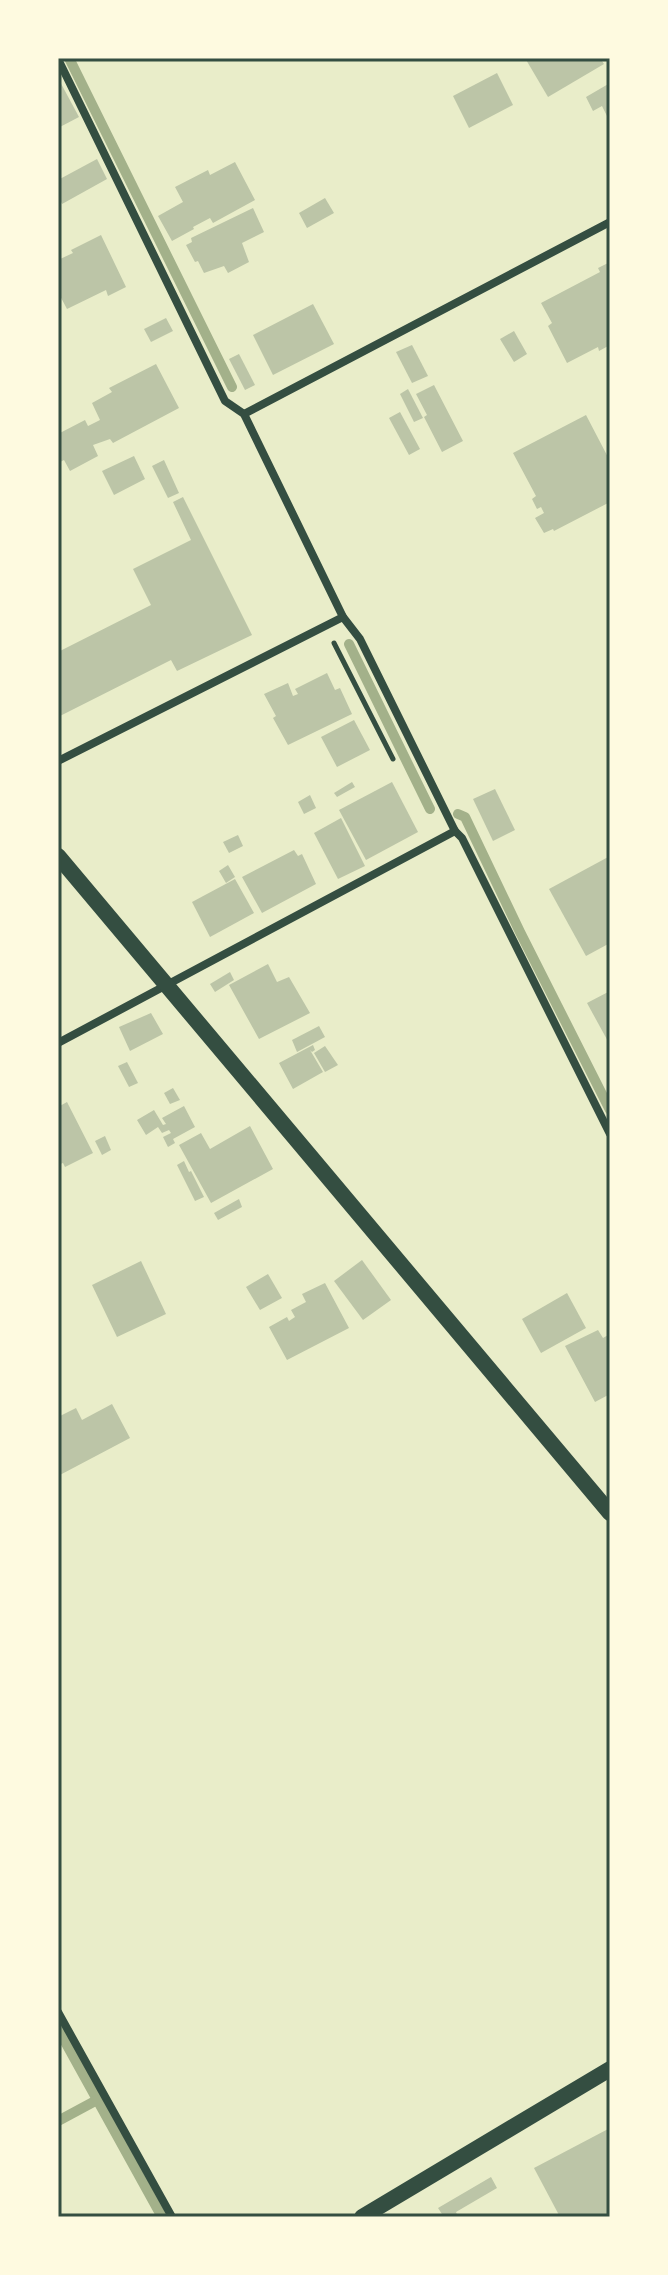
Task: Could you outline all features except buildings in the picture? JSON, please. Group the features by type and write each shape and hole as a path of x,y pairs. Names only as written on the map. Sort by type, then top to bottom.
{"main road":[{"path":"58,856 610,1513"},
{"path":"362,2217 610,2069"}],"street":[{"path":"58,59 225,401 244,414 343,617 360,639 610,1134"},
{"path":"244,414 610,222"},
{"path":"58,761 343,617"},
{"path":"58,1043 455,831"},
{"path":"58,2012 172,2217"}],"path":[{"path":"333,641 394,761"}],"waterway":[{"path":"69,58 232,387"},
{"path":"349,644 430,809"},
{"path":"458,814 465,817 610,1110"},
{"path":"58,2029 162,2217"},
{"path":"58,2121 97,2100"}]}
